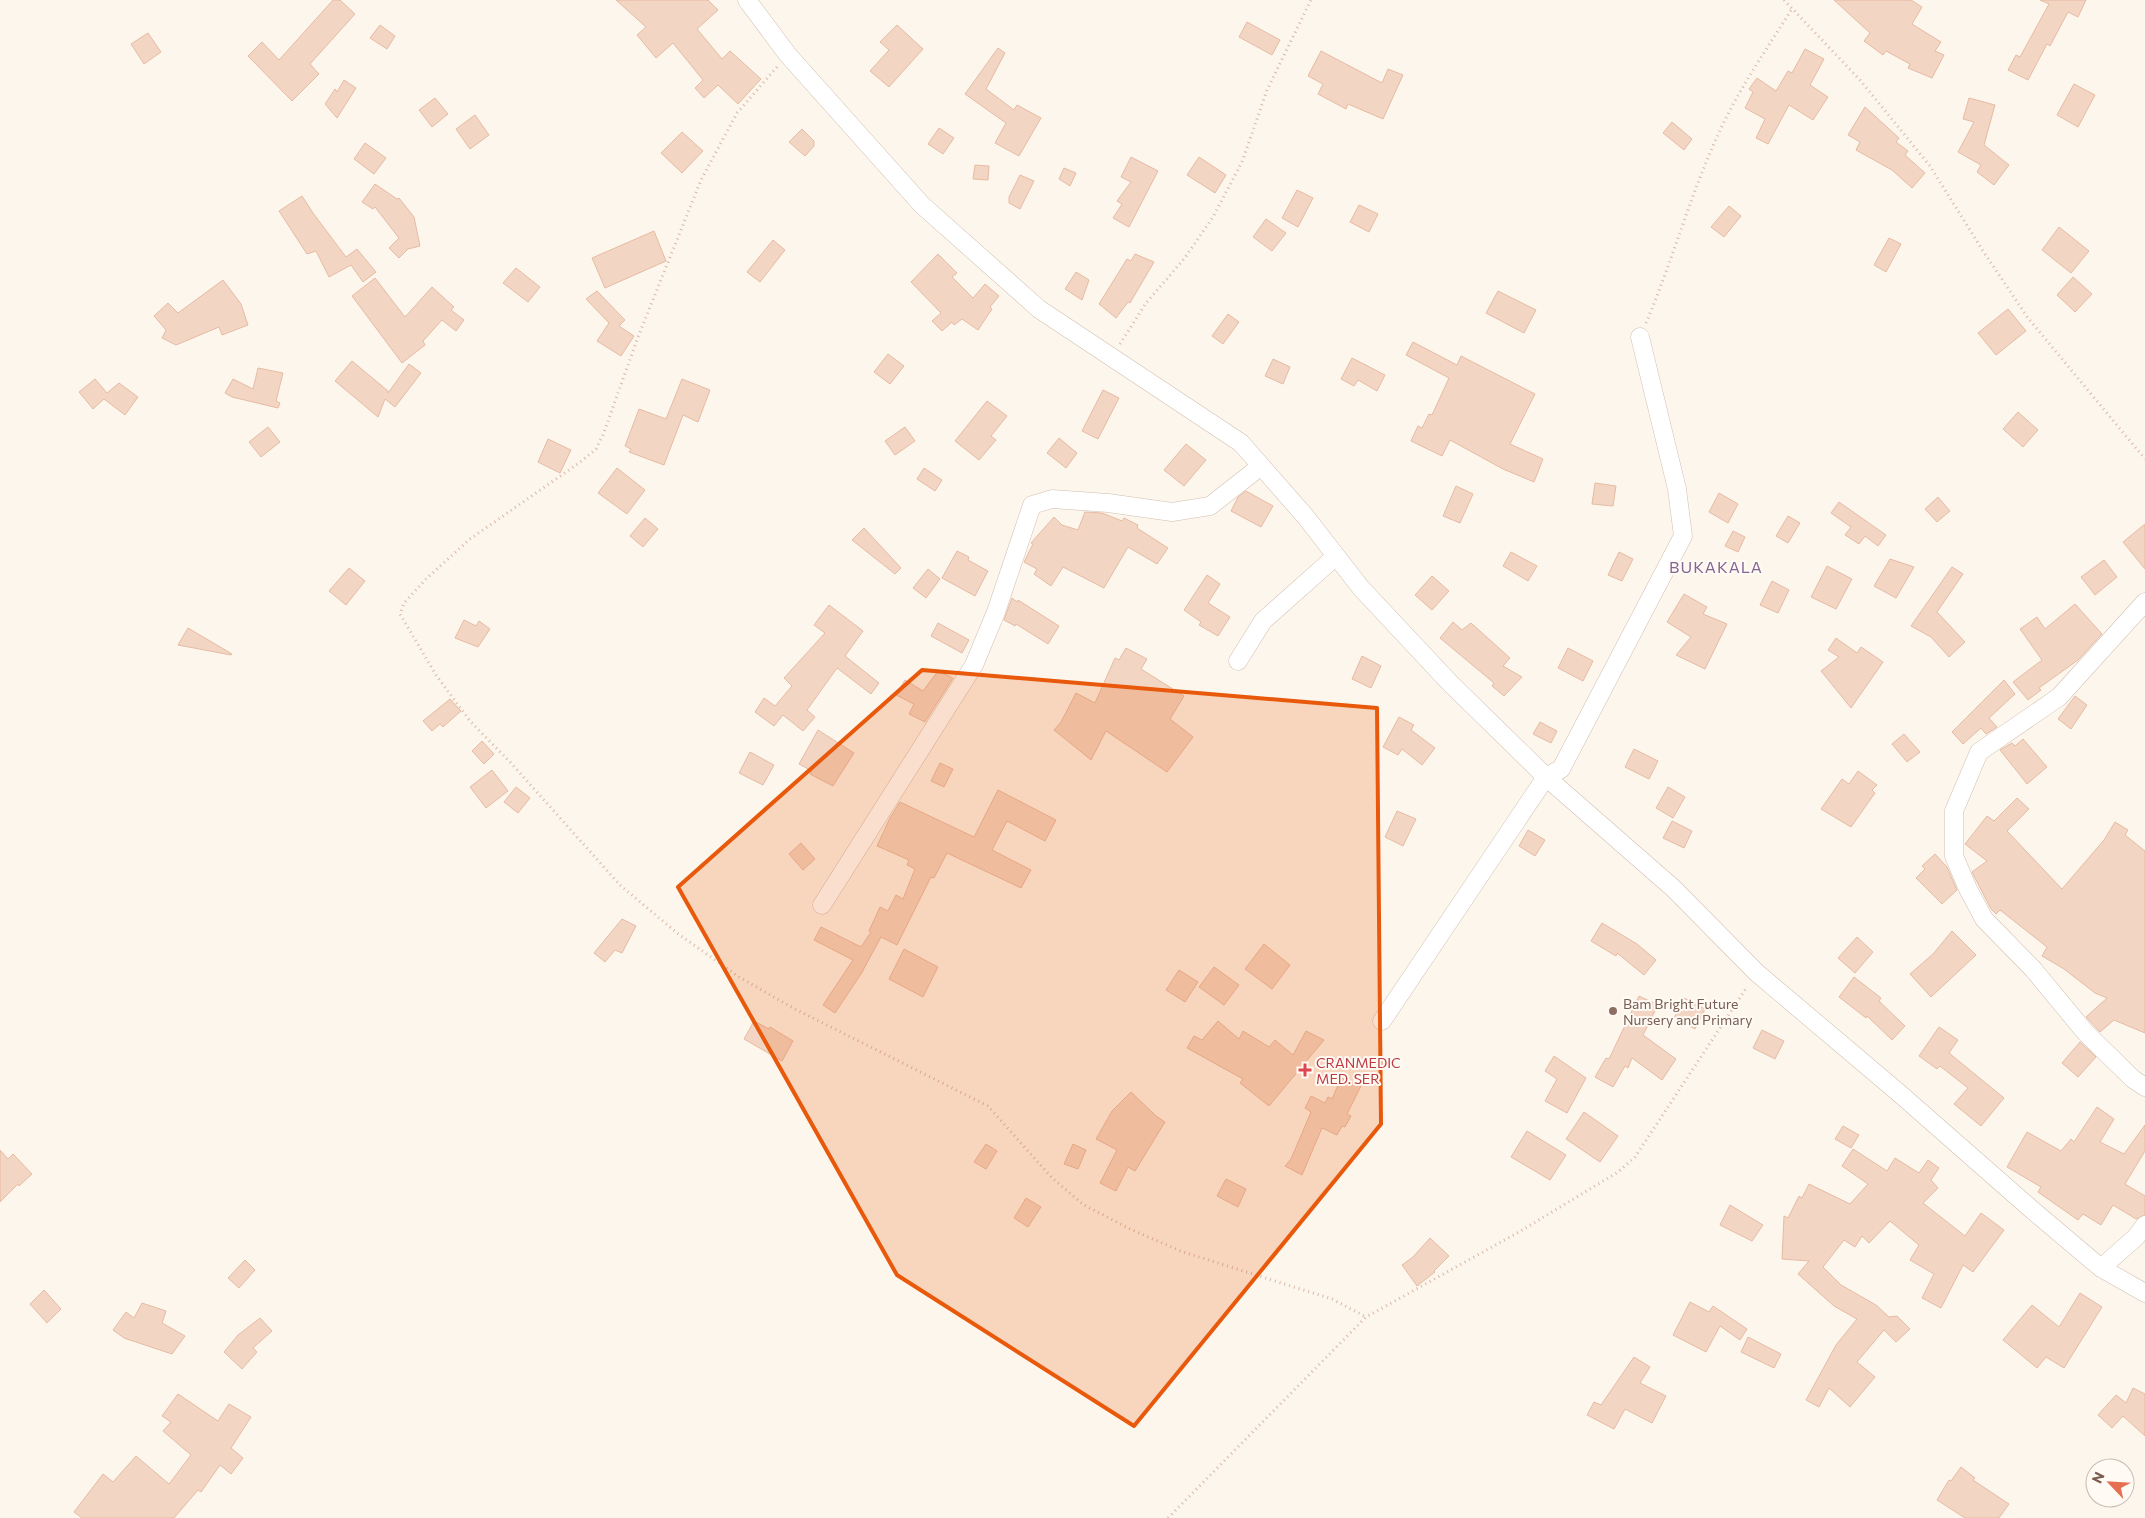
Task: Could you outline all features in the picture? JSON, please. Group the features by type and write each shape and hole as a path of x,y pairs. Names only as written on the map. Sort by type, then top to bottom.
{"street":[{"path":"747,0 788,55 922,205 1039,309 1241,443 1305,516 1361,588 1448,682 1546,777 1673,888 1757,973 2101,1268 2145,1293"},
{"path":"1382,1021 1546,777 1561,769 1684,536 1677,489 1640,337"},
{"path":"822,905 974,665 996,612 1032,504 1052,499 1108,503 1172,512 1210,506 1261,466"},
{"path":"1238,661 1263,621 1336,556"},
{"path":"2145,602 2059,698 1979,752 1954,811 1954,856 1984,920 2033,969 2085,1032 2133,1079 2145,1087"},
{"path":"2101,1268 2136,1237 2145,1224"}],"path":[{"path":"1112,357 1146,303 1184,259 1213,217 1242,162 1267,90 1311,0"},
{"path":"1784,0 1793,7 1860,80 1930,166 1983,251 2028,318 2145,460"},
{"path":"1640,337 1664,279 1699,178 1726,116 1793,7"},
{"path":"788,55 737,113 701,180 638,337 603,435 596,449 579,463 470,539 426,578 404,603 400,614 436,675 470,721 510,762 620,885 677,933 739,977 792,1008 988,1106 1052,1178 1084,1205 1132,1230 1183,1252 1332,1300 1366,1317"},
{"path":"1168,1518 1366,1317 1518,1232 1618,1172 1635,1157 1757,973"}],"highlighted area":[{"path":"922,670 1377,708 1381,1124 1134,1426 897,1275 678,887"}],"building":[{"path":"333,0 340,0 355,14 310,64 319,74 292,101 248,56 262,42 279,60"},
{"path":"616,0 708,0 718,10 697,29 722,59 730,51 761,79 738,104 718,85 704,98 695,88 703,80 673,43 656,58 637,35 646,27"},
{"path":"1834,0 1911,0 1922,7 1912,24 1941,42 1935,51 1944,55 1932,78 1908,68 1910,64 1886,51 1883,55 1864,41 1870,33"},
{"path":"2040,0 2086,0 2078,17 2068,12 2050,46 2047,44 2028,80 2008,70 2016,55 2020,57 2049,4"},
{"path":"1247,22 1280,40 1272,55 1239,37"},
{"path":"380,25 395,36 387,49 370,38"},
{"path":"897,25 923,49 889,87 870,71 889,50 880,42"},
{"path":"148,33 161,52 144,64 131,44"},
{"path":"998,48 1005,53 986,89 1014,110 1017,105 1041,118 1019,156 995,143 1006,123 965,94"},
{"path":"1805,49 1824,59 1810,85 1828,97 1813,120 1789,105 1768,144 1756,138 1765,119 1745,108 1753,92 1749,89 1757,78 1776,91 1788,71 1792,73"},
{"path":"1321,51 1382,83 1388,69 1403,75 1383,119 1348,104 1346,109 1318,94 1323,84 1308,76"},
{"path":"344,80 356,88 337,118 325,104 335,89 337,92"},
{"path":"2074,84 2095,95 2078,127 2057,115"},
{"path":"435,98 448,114 432,127 419,110"},
{"path":"1969,98 1995,105 1984,145 2009,165 1994,185 1977,172 1981,165 1958,152 1974,122 1963,119"},
{"path":"1865,107 1899,138 1896,142 1908,151 1905,155 1925,173 1912,188 1892,170 1856,150 1860,142 1848,135"},
{"path":"475,115 489,135 470,149 456,129"},
{"path":"1672,122 1692,139 1684,150 1663,133"},
{"path":"939,128 954,138 943,154 928,144"},
{"path":"802,129 814,141 814,146 805,156 789,142"},
{"path":"682,132 703,151 682,173 661,153"},
{"path":"365,143 386,158 374,174 354,159"},
{"path":"1131,157 1158,171 1129,227 1113,218 1122,204 1117,201 1131,182 1121,177"},
{"path":"1199,157 1226,175 1215,193 1187,175"},
{"path":"975,165 989,166 988,180 973,179"},
{"path":"1064,168 1076,173 1070,186 1059,179"},
{"path":"1020,175 1034,181 1020,209 1009,203 1009,197"},
{"path":"375,184 397,199 399,198 414,217 420,246 408,249 399,258 389,248 399,238 375,207 373,209 362,202"},
{"path":"1297,190 1313,198 1298,227 1282,218"},
{"path":"302,196 346,257 357,249 376,272 363,282 351,265 329,277 316,251 307,254 279,211"},
{"path":"1359,205 1378,214 1369,232 1350,222"},
{"path":"1729,206 1741,216 1724,237 1711,227"},
{"path":"1266,219 1286,233 1272,251 1253,237"},
{"path":"2059,227 2089,251 2071,273 2042,250"},
{"path":"654,231 666,261 605,288 592,258"},
{"path":"1889,238 1901,244 1886,272 1874,265"},
{"path":"773,240 785,250 760,282 747,272"},
{"path":"938,254 957,273 952,277 973,298 985,284 999,296 990,307 992,309 978,330 962,319 954,325 952,322 942,331 932,321 941,313 911,282"},
{"path":"1135,254 1154,262 1130,303 1128,302 1116,318 1099,304 1127,259 1131,261"},
{"path":"516,268 540,287 528,302 503,283"},
{"path":"1076,272 1089,280 1082,300 1065,289"},
{"path":"2073,277 2092,294 2075,312 2057,295"},
{"path":"375,278 405,317 432,287 454,307 451,310 464,320 456,331 442,320 423,341 425,345 402,363 352,296"},
{"path":"223,280 241,304 248,325 222,335 219,327 176,345 162,338 166,330 154,316 168,303 178,313"},
{"path":"597,291 625,320 619,326 634,336 621,356 597,341 609,323 586,299"},
{"path":"1498,291 1536,310 1524,333 1486,313"},
{"path":"2008,309 2026,331 1996,355 1978,333"},
{"path":"1228,314 1239,322 1223,344 1212,336"},
{"path":"1413,342 1457,365 1461,356 1535,394 1510,444 1543,459 1534,482 1503,469 1450,440 1442,456 1411,441 1418,426 1422,428 1429,414 1432,415 1449,378 1406,355"},
{"path":"888,354 904,366 890,384 874,372"},
{"path":"1352,358 1385,375 1377,391 1358,380 1354,386 1341,379"},
{"path":"1273,359 1290,367 1283,384 1265,376"},
{"path":"352,361 388,393 409,364 421,373 395,407 385,399 378,417 335,381"},
{"path":"258,368 283,373 276,401 280,403 278,408 232,397 225,393 233,379 253,389"},
{"path":"95,379 107,393 119,383 138,397 125,415 104,399 93,409 79,392"},
{"path":"682,379 710,390 698,422 683,415 664,465 629,452 631,449 625,446 639,409 666,419"},
{"path":"1103,390 1119,398 1098,439 1082,431"},
{"path":"987,401 1007,416 991,436 996,440 979,460 955,441"},
{"path":"2018,412 2038,430 2023,447 2003,429"},
{"path":"268,427 280,442 261,457 249,442"},
{"path":"905,427 915,441 895,455 885,441"},
{"path":"1059,438 1077,453 1066,468 1047,453"},
{"path":"548,439 571,450 560,473 538,462"},
{"path":"1186,444 1206,460 1184,486 1164,470"},
{"path":"617,468 645,490 627,514 598,493"},
{"path":"924,468 942,480 935,491 917,479"},
{"path":"1595,483 1616,486 1613,506 1592,504"},
{"path":"1456,486 1473,494 1460,523 1443,516"},
{"path":"1246,491 1273,506 1261,527 1231,511 1238,497"},
{"path":"1719,493 1738,504 1728,523 1709,512"},
{"path":"1938,497 1950,511 1937,522 1925,509"},
{"path":"1839,502 1886,535 1878,546 1865,536 1859,544 1845,535 1851,527 1831,513"},
{"path":"1085,512 1102,513 1122,521 1124,518 1138,525 1137,528 1168,548 1157,564 1128,547 1104,588 1063,567 1051,586 1034,574 1037,569 1024,562 1033,544 1031,543 1054,517 1062,525 1078,530"},
{"path":"1788,516 1800,523 1788,543 1776,536"},
{"path":"645,518 658,529 643,547 630,536"},
{"path":"2145,524 2145,569 2123,542"},
{"path":"864,528 901,568 895,574 852,540"},
{"path":"1733,531 1745,537 1738,552 1725,546"},
{"path":"957,551 969,557 968,560 988,571 975,596 942,578"},
{"path":"1511,552 1537,566 1528,581 1503,566"},
{"path":"1619,552 1633,559 1622,581 1608,575"},
{"path":"1890,559 1914,567 1896,598 1874,586"},
{"path":"2104,560 2117,577 2095,595 2081,577"},
{"path":"1827,566 1852,579 1836,609 1811,597"},
{"path":"1952,567 1963,574 1937,612 1965,642 1949,657 1931,637 1911,626"},
{"path":"349,568 365,581 346,605 329,591"},
{"path":"928,569 940,579 926,598 913,588"},
{"path":"1207,575 1220,584 1208,603 1230,617 1218,636 1199,625 1201,622 1184,610"},
{"path":"1432,576 1449,591 1432,610 1415,595"},
{"path":"1772,581 1789,590 1778,613 1760,605"},
{"path":"1684,594 1707,607 1703,614 1727,624 1705,669 1676,655 1691,637 1667,622"},
{"path":"1012,598 1059,626 1048,644 1016,624 1015,626 1004,620"},
{"path":"2075,604 2102,634 2078,660 2039,688 2041,690 2028,700 2013,682 2042,660 2020,629 2037,617 2045,629"},
{"path":"829,605 863,631 845,656 879,683 871,694 837,668 807,710 815,717 803,731 783,715 774,726 755,712 764,698 775,706 792,686 784,678 825,633 814,625"},
{"path":"464,620 476,626 479,621 490,629 478,647 455,638"},
{"path":"1453,622 1462,630 1471,623 1510,658 1503,666 1522,677 1504,696 1492,686 1494,683 1440,638"},
{"path":"938,623 969,640 962,653 931,636"},
{"path":"188,628 232,654 178,645"},
{"path":"1836,638 1857,653 1861,647 1883,662 1851,708 1821,671 1839,657 1828,650"},
{"path":"1126,648 1147,659 1141,669 1184,696 1170,719 1193,737 1167,772 1106,731 1091,760 1054,730 1061,722 1076,693 1095,703 1115,658 1119,660"},
{"path":"1568,648 1593,661 1583,681 1558,668"},
{"path":"1362,656 1381,666 1371,688 1352,679"},
{"path":"938,671 953,678 925,722 909,714 914,704 896,695 905,680 923,691"},
{"path":"2004,680 2015,694 1989,718 1997,727 1986,734 1981,728 1963,744 1952,732"},
{"path":"2075,696 2087,705 2071,729 2058,719"},
{"path":"450,699 461,711 443,727 440,724 432,731 423,721"},
{"path":"1399,717 1414,725 1411,730 1435,748 1422,765 1402,749 1398,755 1383,747"},
{"path":"1540,722 1557,731 1551,743 1533,734"},
{"path":"818,730 854,753 833,786 810,774 812,771 799,764"},
{"path":"1904,734 1920,752 1907,762 1892,744"},
{"path":"2023,739 2047,767 2027,784 2000,750 2012,743 2015,746"},
{"path":"482,741 494,754 484,764 472,751"},
{"path":"1634,749 1658,761 1649,779 1625,767"},
{"path":"750,752 774,765 763,785 739,773"},
{"path":"940,763 953,769 944,787 931,781"},
{"path":"492,770 508,791 486,808 470,787"},
{"path":"1858,771 1877,785 1872,790 1875,793 1851,827 1821,809 1842,779 1849,784"},
{"path":"516,787 530,798 518,813 504,802"},
{"path":"1668,787 1685,797 1673,818 1656,808"},
{"path":"998,790 1056,820 1045,841 1007,821 992,850 1031,870 1021,888 947,853 934,878 931,877 897,945 881,937 861,974 835,1013 823,1005 853,960 814,940 821,927 861,947 871,932 869,931 880,907 888,911 896,895 903,899 915,869 907,865 909,860 877,846 900,802 974,837"},
{"path":"2017,798 2029,809 2007,831 2062,889 2104,840 2115,822 2128,830 2125,835 2145,851 2145,1033 2114,1020 2100,1032 2086,1017 2107,998 2095,993 2064,969 2042,956 2047,947 2000,910 1996,914 1991,909 1972,872 1987,861 1965,844 1987,816 1994,821"},
{"path":"1397,811 1416,819 1403,846 1385,837"},
{"path":"1672,821 1692,831 1684,848 1663,838"},
{"path":"1528,830 1545,840 1535,856 1519,846"},
{"path":"801,843 815,859 803,870 789,854"},
{"path":"1935,854 1947,867 1957,890 1942,904 1916,878 1925,869 1922,866"},
{"path":"622,919 636,926 622,953 615,950 605,962 594,953"},
{"path":"1602,923 1637,944 1656,960 1644,975 1617,953 1616,956 1591,941"},
{"path":"1952,931 1976,955 1931,997 1910,974 1933,954"},
{"path":"1857,937 1873,952 1855,973 1838,958"},
{"path":"1264,944 1290,965 1272,989 1245,969"},
{"path":"904,949 938,967 923,997 889,979"},
{"path":"1214,967 1239,985 1224,1005 1199,987"},
{"path":"1179,970 1198,982 1185,1002 1166,990"},
{"path":"1854,977 1881,998 1879,1001 1905,1026 1892,1040 1867,1016 1866,1018 1839,997"},
{"path":"1639,996 1658,1005 1643,1035 1676,1059 1662,1080 1632,1058 1628,1068 1625,1066 1613,1087 1595,1077 1606,1058 1609,1059"},
{"path":"1684,998 1705,1009 1695,1029 1674,1018"},
{"path":"754,1021 769,1029 770,1027 793,1041 782,1061 744,1039"},
{"path":"1218,1021 1239,1039 1243,1031 1269,1047 1275,1040 1293,1055 1306,1031 1324,1040 1269,1106 1240,1083 1243,1079 1187,1048 1194,1036 1202,1040"},
{"path":"1939,1027 1958,1040 1949,1053 2004,1098 1981,1126 1954,1104 1968,1088 1940,1066 1937,1069 1919,1056"},
{"path":"1762,1030 1784,1041 1775,1059 1753,1048"},
{"path":"2080,1042 2096,1057 2078,1077 2062,1063"},
{"path":"1554,1056 1586,1078 1567,1113 1545,1101 1557,1079 1545,1071"},
{"path":"1341,1078 1361,1086 1347,1114 1351,1116 1345,1127 1342,1126 1337,1135 1322,1128 1302,1175 1285,1166 1291,1159 1311,1112 1305,1108 1311,1096 1325,1103 1328,1097 1332,1099"},
{"path":"1131,1092 1165,1122 1135,1171 1128,1167 1116,1191 1100,1183 1117,1150 1096,1139 1112,1111"},
{"path":"2097,1107 2114,1119 2100,1142 2124,1154 2145,1125 2145,1151 2125,1184 2145,1196 2145,1215 2136,1219 2113,1205 2101,1225 2083,1214 2078,1220 2038,1192 2041,1187 2007,1167 2027,1132 2061,1151 2071,1139 2074,1142"},
{"path":"1584,1112 1618,1136 1600,1162 1566,1139"},
{"path":"1843,1126 1859,1135 1851,1148 1835,1139"},
{"path":"1527,1131 1566,1155 1550,1180 1511,1157"},
{"path":"986,1144 997,1151 986,1169 974,1162"},
{"path":"1073,1144 1086,1150 1078,1169 1064,1164"},
{"path":"1853,1149 1887,1171 1895,1158 1919,1173 1928,1160 1939,1168 1931,1180 1938,1188 1923,1203 1965,1236 1981,1213 2004,1230 1973,1272 1963,1265 1941,1308 1922,1298 1934,1274 1910,1260 1919,1245 1890,1221 1869,1243 1862,1236 1855,1247 1844,1240 1823,1267 1841,1285 1876,1305 1889,1317 1897,1316 1910,1329 1896,1342 1884,1330 1857,1362 1875,1377 1850,1407 1829,1388 1819,1407 1806,1400 1836,1345 1857,1319 1834,1306 1798,1274 1809,1261 1782,1259 1784,1216 1788,1218 1799,1196 1802,1198 1809,1184 1850,1204 1868,1184 1842,1166"},
{"path":"0,1150 8,1159 13,1154 32,1174 19,1186 18,1184 0,1202"},
{"path":"1226,1179 1246,1189 1238,1207 1217,1196"},
{"path":"1026,1198 1041,1207 1028,1227 1014,1218"},
{"path":"1730,1205 1763,1225 1752,1241 1720,1225"},
{"path":"1430,1238 1449,1256 1435,1272 1417,1286 1402,1265 1413,1257"},
{"path":"245,1260 255,1270 239,1288 228,1278"},
{"path":"44,1290 61,1309 47,1323 30,1304"},
{"path":"2080,1293 2102,1307 2064,1368 2046,1357 2037,1368 2003,1340 2032,1305 2059,1327"},
{"path":"1690,1302 1709,1312 1713,1306 1747,1329 1740,1340 1720,1326 1706,1352 1673,1335"},
{"path":"142,1303 166,1311 162,1323 185,1336 172,1354 124,1338 113,1330 126,1312 134,1318"},
{"path":"260,1318 272,1331 253,1348 257,1352 242,1369 224,1352 238,1335"},
{"path":"1748,1337 1781,1354 1774,1368 1741,1352"},
{"path":"1634,1357 1650,1367 1640,1383 1666,1396 1652,1423 1625,1409 1614,1429 1587,1415 1594,1402 1601,1405"},
{"path":"2133,1388 2145,1394 2145,1436 2123,1416 2112,1428 2098,1415 2116,1395 2126,1403"},
{"path":"178,1394 218,1421 229,1404 251,1417 231,1448 243,1458 231,1474 220,1465 201,1492 198,1490 174,1518 82,1518 74,1512 103,1474 113,1482 136,1456 169,1484 191,1455 163,1431 171,1422 162,1416"},
{"path":"1961,1467 1975,1478 1973,1480 2009,1504 1999,1518 1965,1518 1937,1500 1949,1480 1951,1481"}],"place":[{"name":"Bam Bright Future Nursery and Primary","path":"1613,1011"},
{"name":"CRANMEDIC MED. SER","path":"1305,1070"}],"district":[{"name":"BUKAKALA","path":"1716,566"}]}
